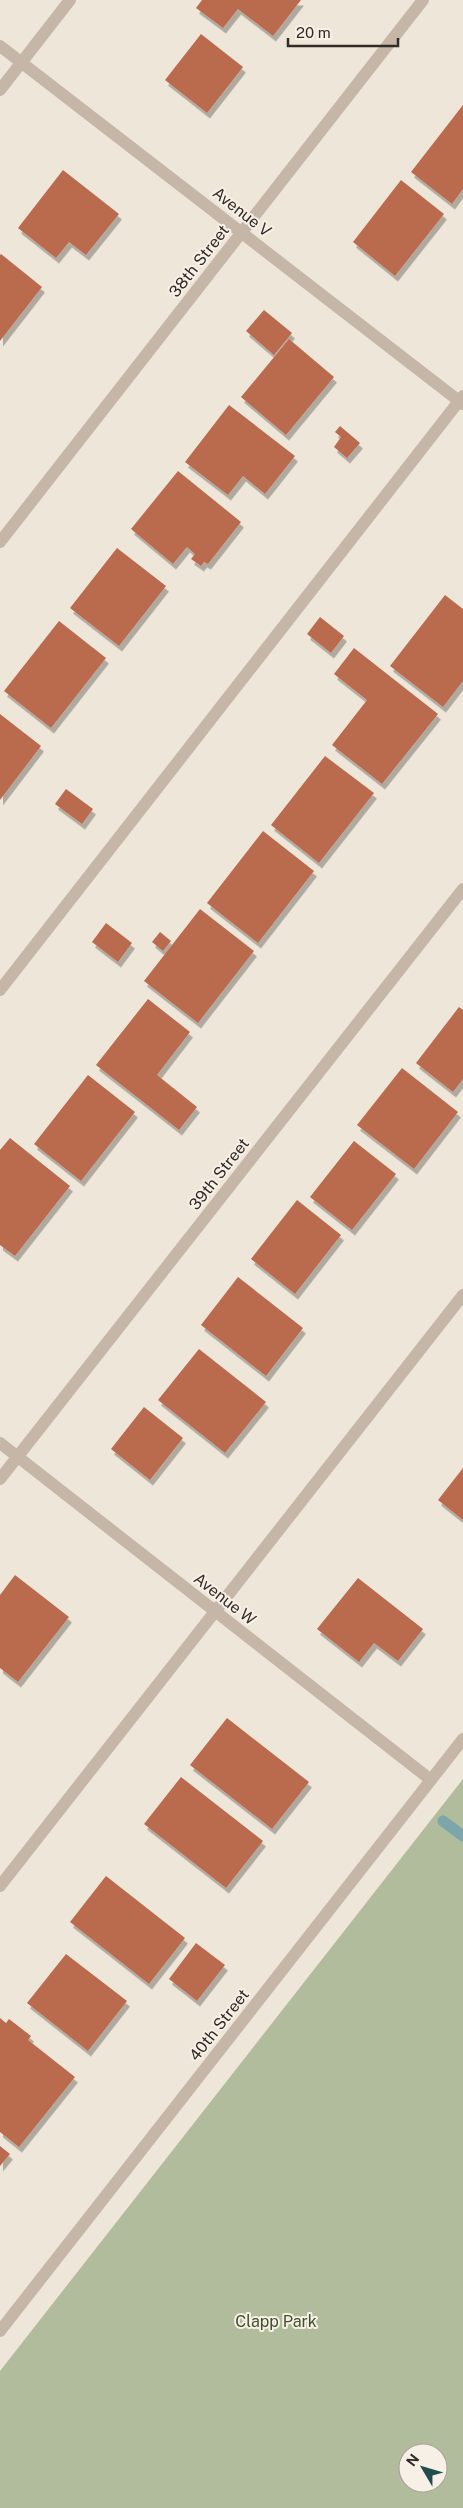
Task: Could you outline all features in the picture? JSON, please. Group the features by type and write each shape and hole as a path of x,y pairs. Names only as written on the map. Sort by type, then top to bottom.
{"street":[{"path":"0,90 70,0"},
{"name":"38th Street","path":"0,542 423,0"},
{"name":"Avenue V","path":"0,46 462,400"},
{"path":"0,990 462,400"},
{"name":"39th Street","path":"0,1479 463,889"},
{"path":"0,1886 463,1295"},
{"name":"Avenue W","path":"0,1443 431,1780"},
{"name":"40th Street","path":"0,2331 463,1739"}],"green space":[{"name":"Clapp Park","path":"463,1779 463,2508 0,2508 0,2371"}],"building":[{"path":"202,0 301,0 273,36 238,9 223,28 196,8"},
{"path":"201,34 243,67 207,113 165,80"},
{"path":"463,105 463,189 452,204 411,172"},
{"path":"63,170 119,214 86,255 69,242 56,258 18,228"},
{"path":"401,180 444,214 395,276 353,242"},
{"path":"0,255 42,287 0,341"},
{"path":"264,310 292,333 274,355 246,331"},
{"path":"289,339 334,377 286,435 241,397"},
{"path":"229,405 295,456 265,494 243,476 228,495 185,462"},
{"path":"340,426 360,443 347,458 334,447 341,437 335,432"},
{"path":"178,471 241,522 208,564 204,562 201,566 191,559 195,554 187,547 173,564 131,529"},
{"path":"117,548 166,586 119,646 70,608"},
{"path":"445,595 463,609 463,681 443,707 390,666"},
{"path":"320,617 344,636 331,653 307,634"},
{"path":"59,621 106,658 51,728 4,691"},
{"path":"354,648 438,714 382,784 332,745 367,700 334,674"},
{"path":"0,714 41,746 0,800"},
{"path":"325,756 374,793 319,863 271,825"},
{"path":"66,789 93,809 82,824 55,804"},
{"path":"263,831 314,871 258,943 207,903"},
{"path":"200,909 254,951 198,1023 144,981"},
{"path":"106,923 132,943 118,962 92,942"},
{"path":"160,932 171,941 163,951 152,942"},
{"path":"148,999 190,1032 157,1075 197,1107 179,1130 96,1065"},
{"path":"459,1007 463,1010 463,1079 453,1092 416,1063"},
{"path":"402,1068 458,1112 414,1169 357,1125"},
{"path":"88,1075 135,1112 81,1181 34,1144"},
{"path":"10,1138 70,1186 15,1256 0,1245 0,1150"},
{"path":"354,1141 396,1174 352,1230 310,1197"},
{"path":"297,1200 341,1235 295,1294 251,1259"},
{"path":"238,1277 303,1328 266,1376 201,1325"},
{"path":"199,1349 266,1402 225,1453 158,1400"},
{"path":"144,1407 183,1438 150,1480 111,1449"},
{"path":"463,1468 463,1520 438,1500"},
{"path":"15,1575 69,1617 18,1682 0,1668 0,1595"},
{"path":"358,1578 423,1629 398,1661 374,1643 359,1662 317,1629"},
{"path":"227,1718 309,1782 272,1829 190,1765"},
{"path":"181,1777 263,1841 226,1888 144,1824"},
{"path":"106,1876 185,1938 149,1984 70,1922"},
{"path":"196,1943 225,1965 197,2001 169,1979"},
{"path":"66,1954 127,2001 88,2051 27,2003"},
{"path":"0,2018 6,2023 9,2019 31,2036 28,2040 75,2077 19,2147 0,2132"},
{"path":"0,2146 10,2154 0,2166"}],"waterway":[{"path":"443,1821 463,1836"}]}
